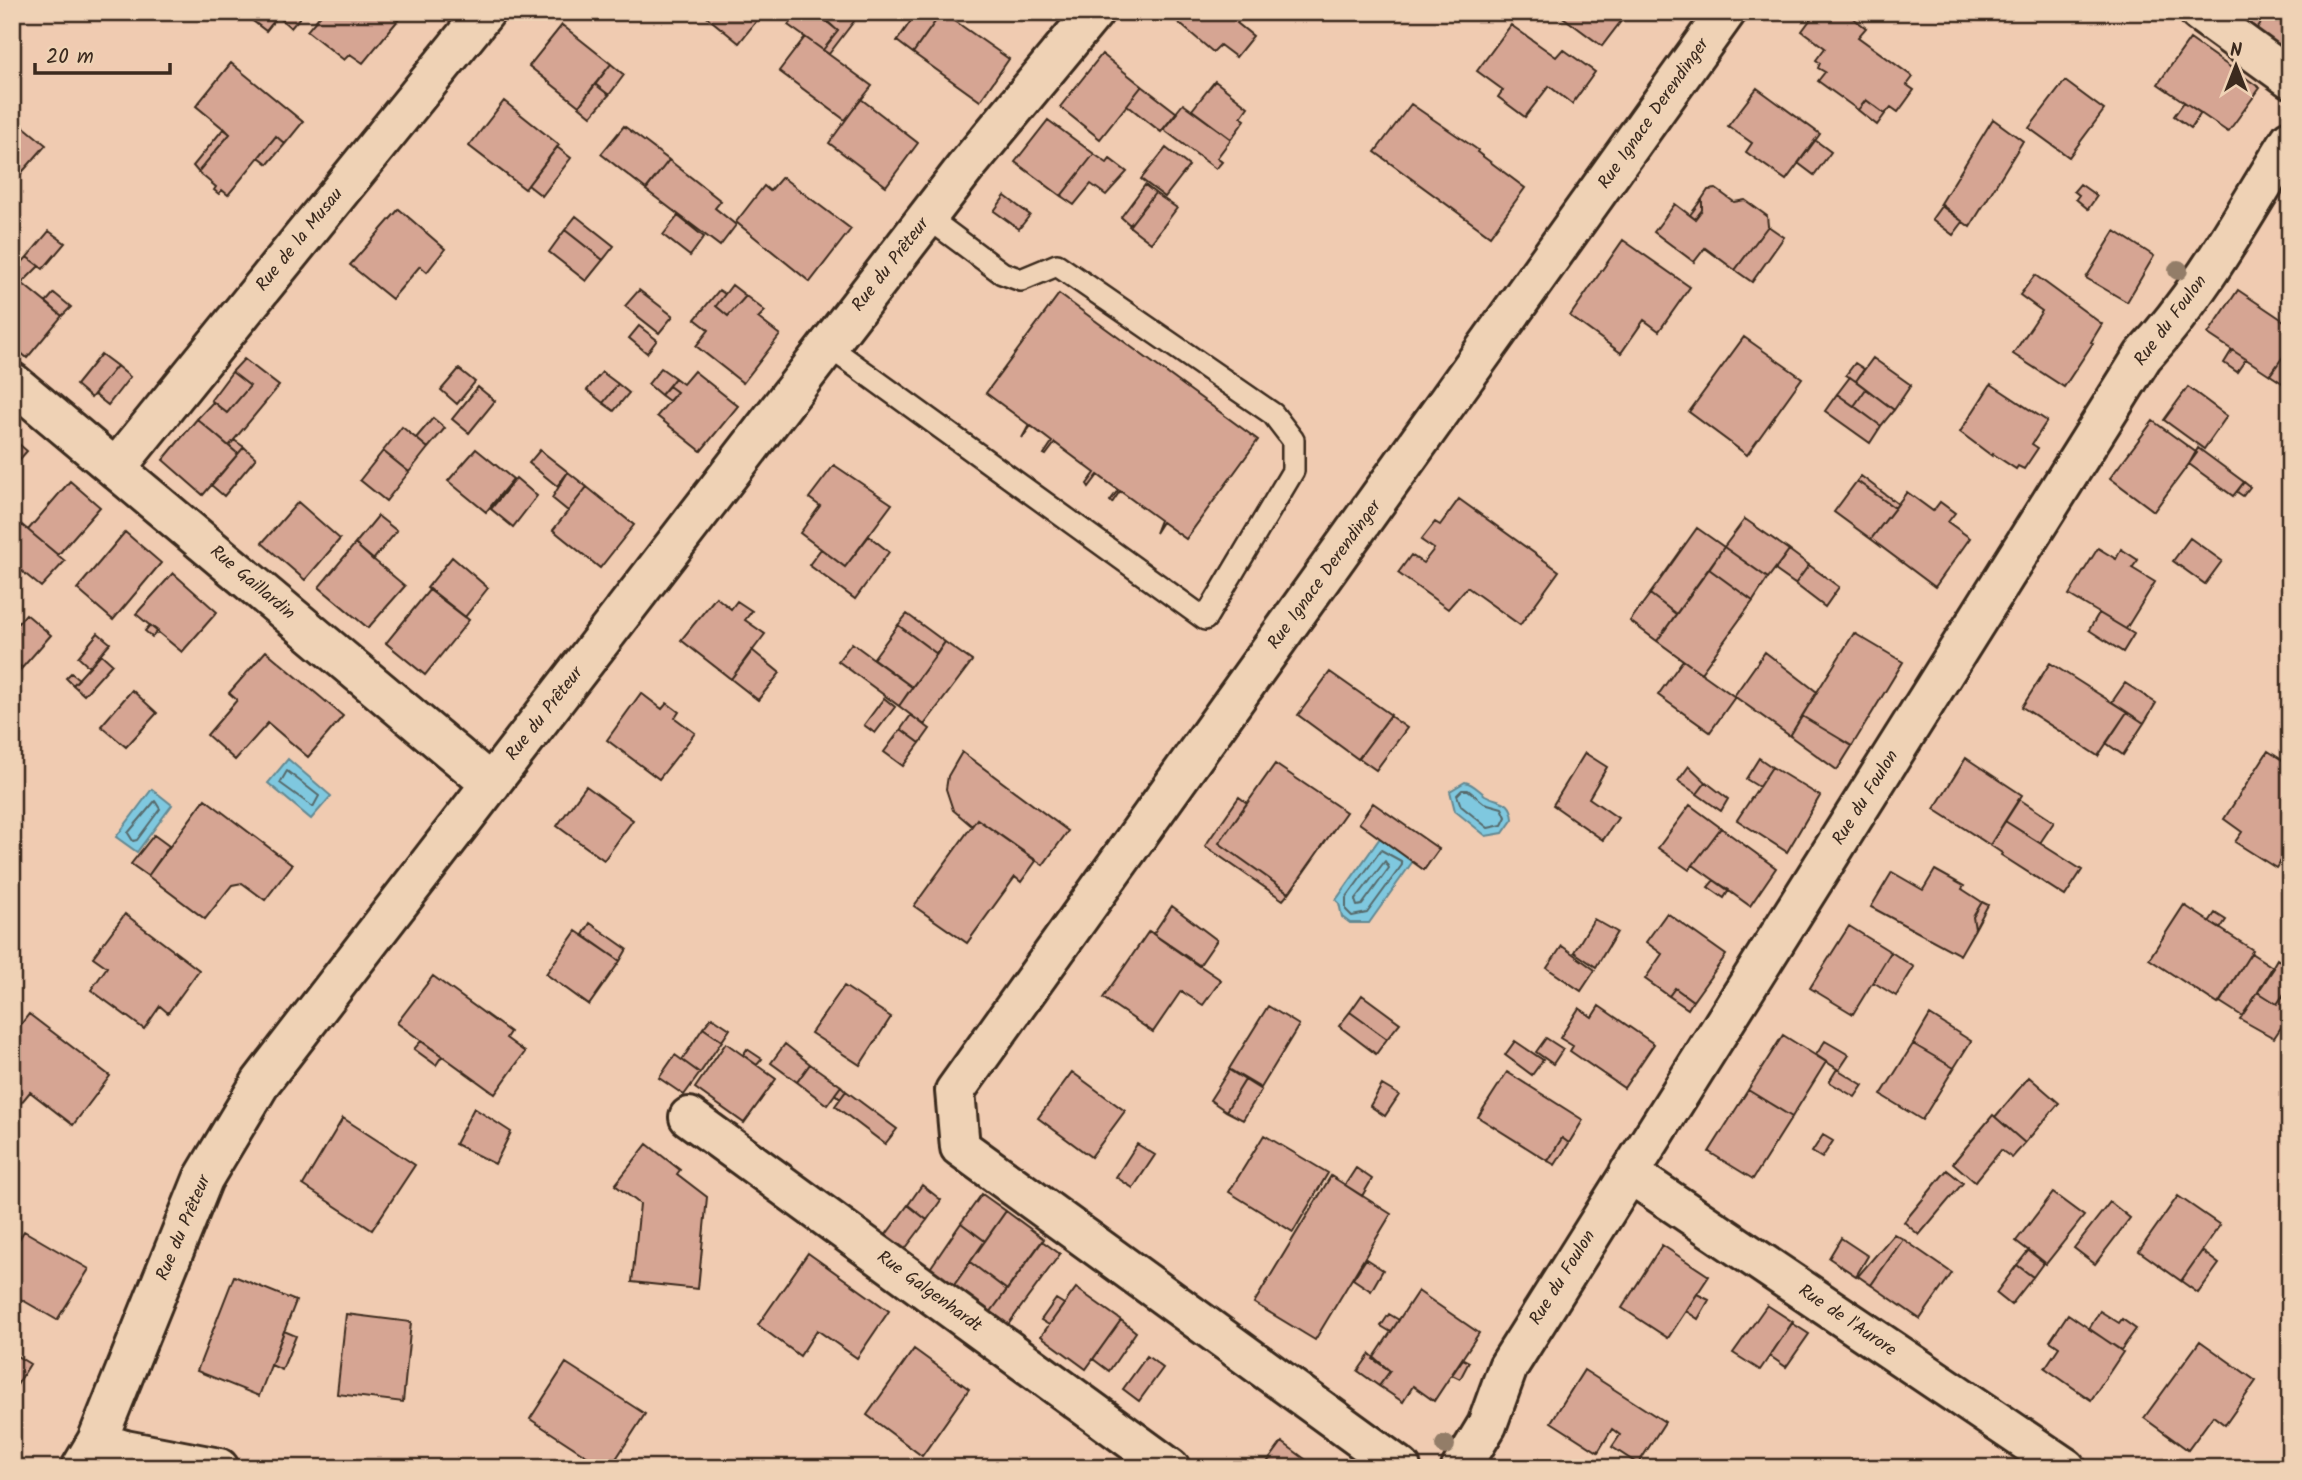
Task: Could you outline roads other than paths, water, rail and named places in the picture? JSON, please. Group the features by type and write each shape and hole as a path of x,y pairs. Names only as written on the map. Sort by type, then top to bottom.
{"street":[{"name":"Rue de la Musau","path":"116,468 485,12"},
{"name":"Rue du Prêteur","path":"89,1454 203,1179 261,1082 927,217 1094,12"},
{"name":"Rue Ignace Derendinger","path":"1401,1468 960,1147 955,1091 1726,12"},
{"path":"2199,12 2290,78"},
{"name":"Rue du Foulon","path":"1461,1468 1487,1425 1508,1367 1629,1173 2143,356 2175,322 2200,286 2290,140"},
{"name":"Rue Gaillardin","path":"12,382 491,785"},
{"name":"Rue Galgenhardt","path":"689,1117 1170,1468"},
{"name":"Rue de l'Aurore","path":"1629,1173 2066,1468"},
{"path":"89,1454 125,1450 219,1468"}],"lane":[{"path":"828,346 1205,619 1293,471 1293,440 1273,414 1057,265 1021,280 1002,273 927,217"}],"water":[{"path":"288,759 331,796 311,819 268,783"},
{"path":"1465,782 1485,795 1504,802 1510,808 1513,819 1503,833 1486,836 1455,811 1450,791"},
{"path":"152,789 172,805 137,852 116,837"},
{"path":"1380,838 1413,861 1369,923 1350,923 1342,917 1336,900"}]}
